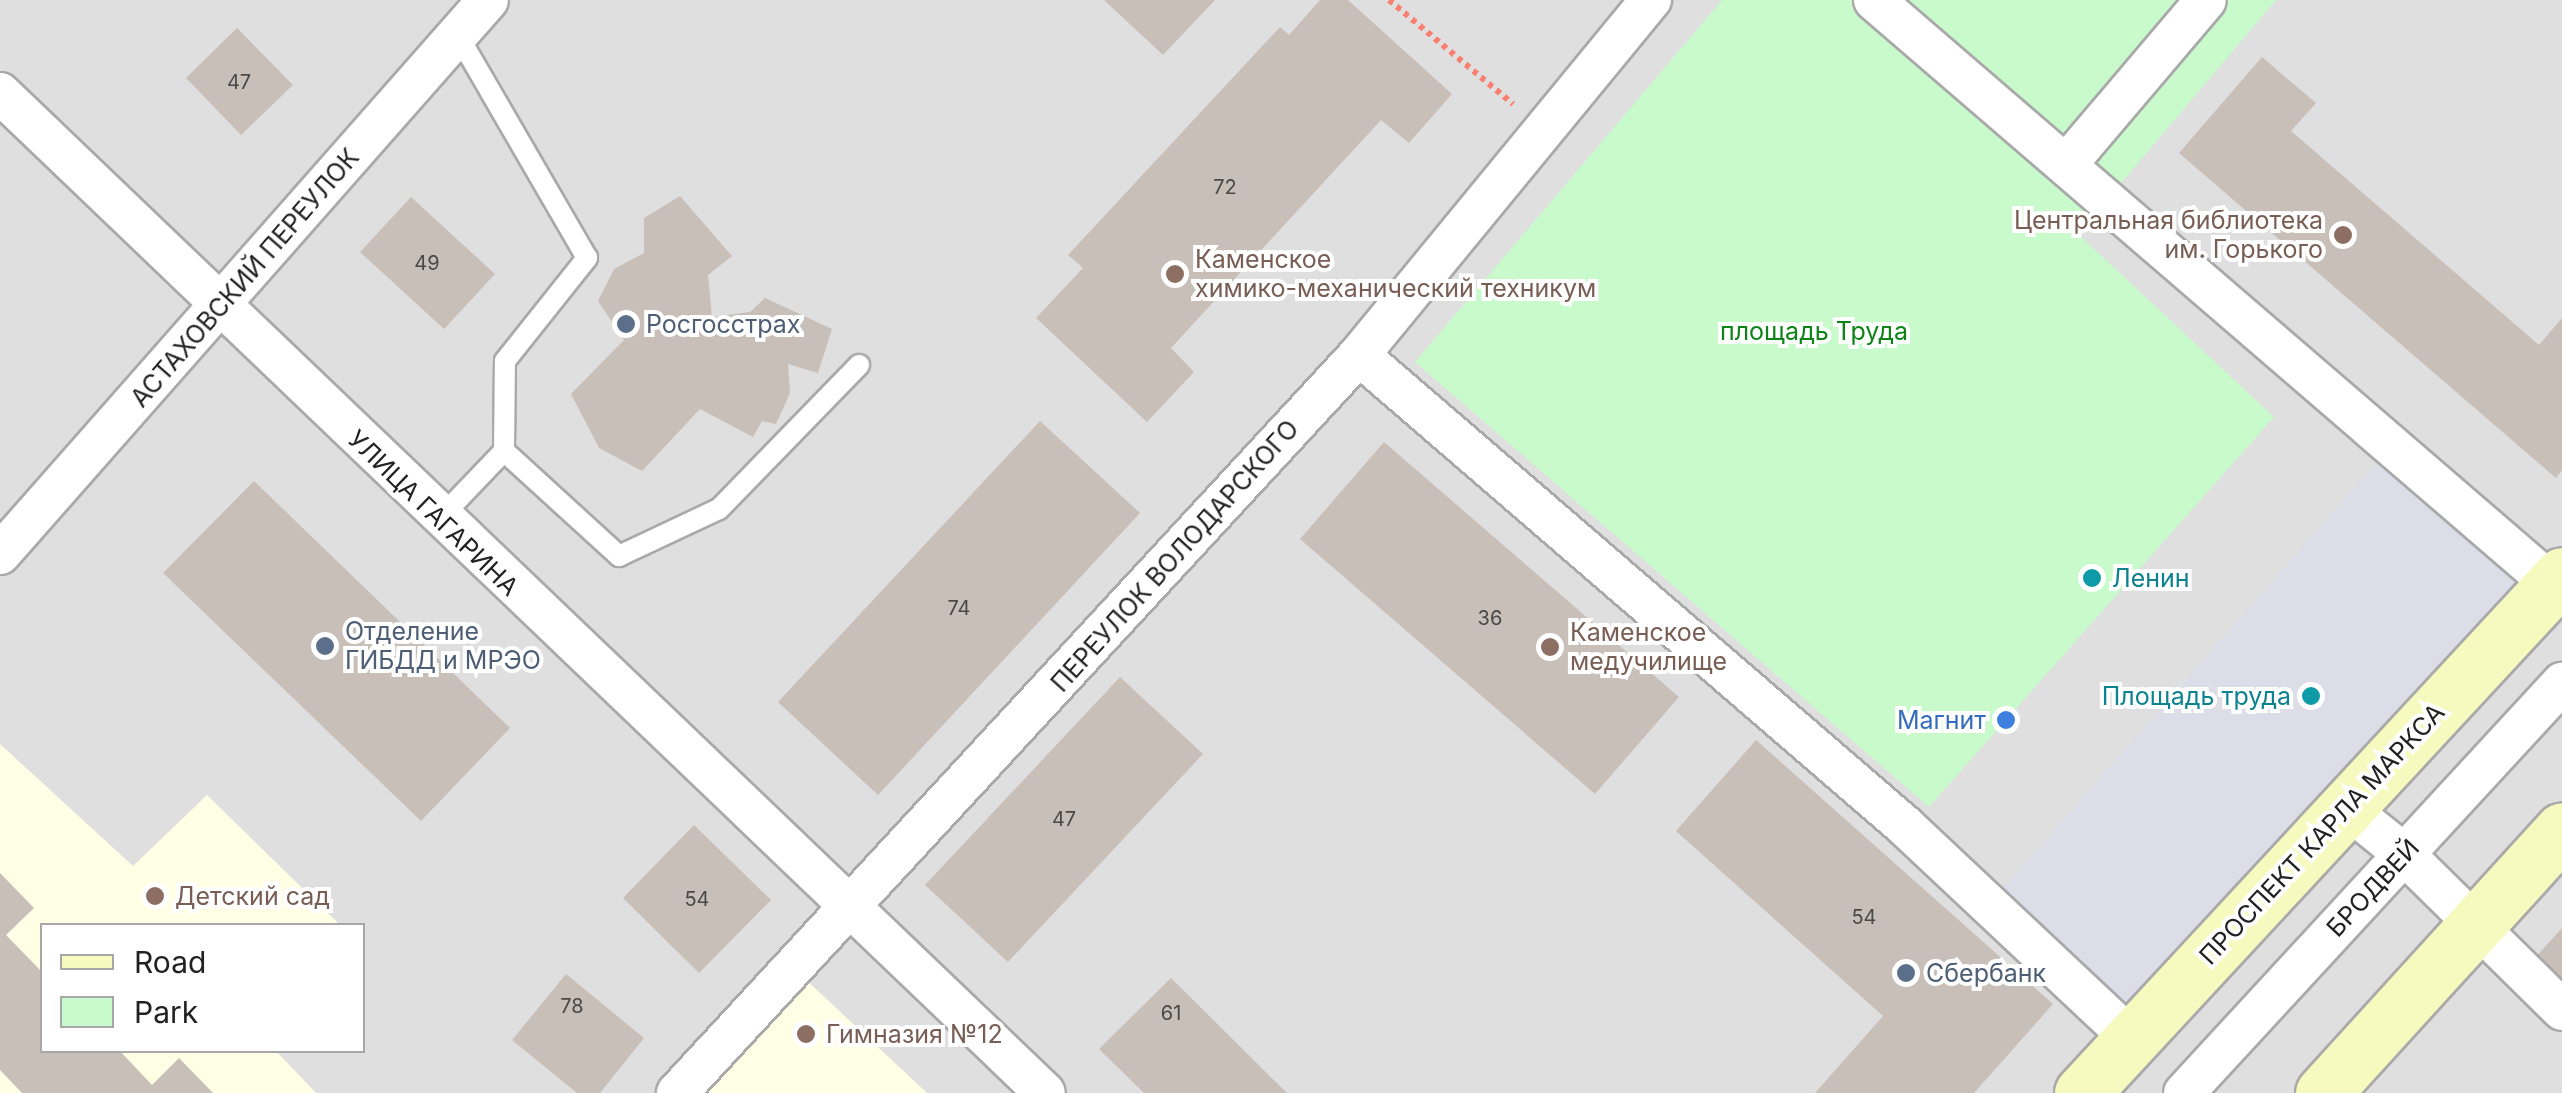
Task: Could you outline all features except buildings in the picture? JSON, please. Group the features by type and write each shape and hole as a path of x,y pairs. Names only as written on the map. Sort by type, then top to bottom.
{"street":[{"name":"АСТАХОВСКИЙ ПЕРЕУЛОК","path":"0,554 220,310 488,0"},
{"name":"ПЕРЕУЛОК ВОЛОДАРСКОГО","path":"677,1093 850,912 1360,356 1541,128 1651,0"},
{"path":"1874,0 2558,580"},
{"path":"2066,166 2206,0"},
{"name":"УЛИЦА ГАГАРИНА","path":"0,93 439,520 1045,1093"},
{"path":"1360,356 1904,826 2132,1039"},
{"name":"ПРОСПЕКТ КАРЛА МАРКСА","path":"2082,1093 2558,580"},
{"name":"БРОДВЕЙ","path":"2184,1093 2562,683"},
{"path":"2347,808 2404,854 2562,1010"},
{"path":"2323,1093 2562,830"}],"lane":[{"path":"439,520 504,451 505,361 586,258 457,34"},
{"path":"504,451 619,556 719,509 859,365"}],"path":[{"path":"1389,0 1541,128"}],"shaded area":[{"path":"0,0 2562,0 2562,1093 0,1093"},
{"name":"Площадь труда","path":"2393,444 2553,585 2132,1039 1988,906"},
{"name":"Детский сад","path":"0,744 133,866 207,795 338,923 40,923 40,1053 278,1053 316,1093 0,1093"},
{"name":"Гимназия №12","path":"802,976 927,1093 692,1093"}],"green space":[{"name":"площадь Труда","path":"1722,0 2276,0 2078,234 2274,417 1929,807 1415,362"}],"place":[{"name":"Центральная библиотека им. Горького","path":"2343,235"},
{"name":"Каменское химико-механический техникум","path":"1175,274"},
{"name":"Росгосстрах","path":"626,324"},
{"name":"Ленин","path":"2092,578"},
{"name":"Отделение ГИБДД и МРЭО","path":"325,646"},
{"name":"Каменское медучилище","path":"1550,647"},
{"name":"Площадь труда","path":"2311,696"},
{"name":"Магнит","path":"2006,720"},
{"name":"Детский сад","path":"155,896"},
{"name":"Сбербанк","path":"1906,973"},
{"name":"Гимназия №12","path":"806,1034"}]}
